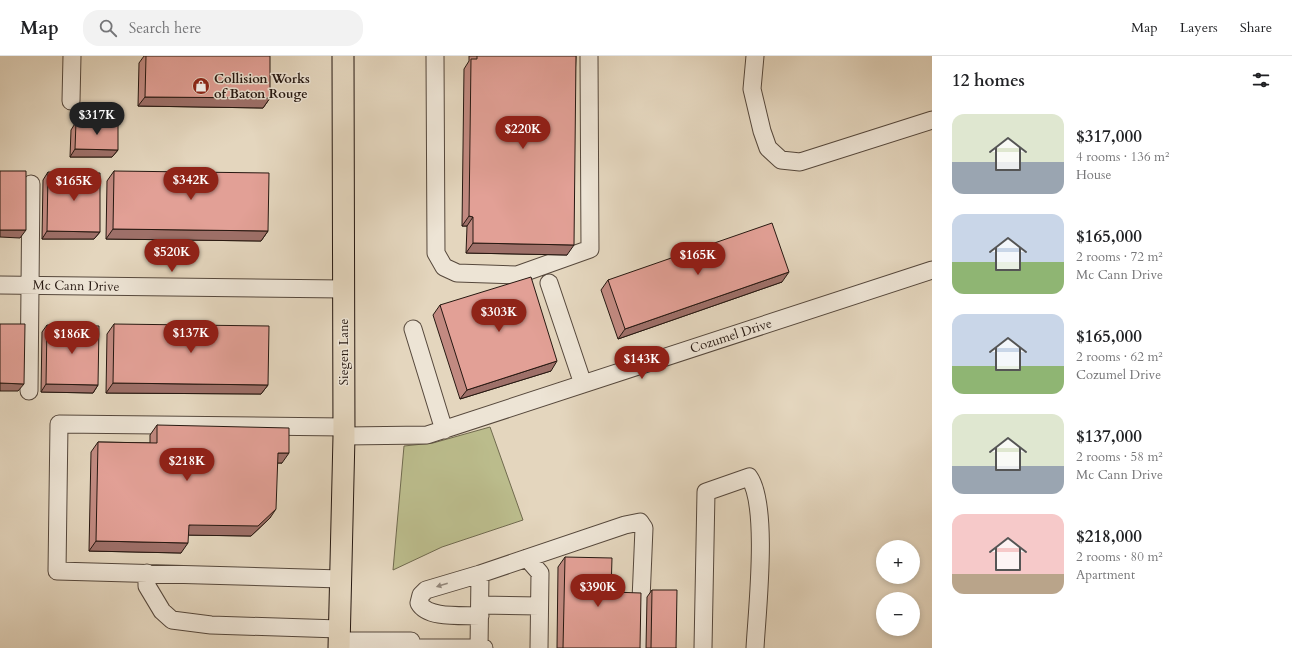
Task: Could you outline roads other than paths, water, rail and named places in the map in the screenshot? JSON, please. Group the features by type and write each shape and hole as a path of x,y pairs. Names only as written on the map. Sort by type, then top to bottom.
{"main road":[{"name":"Siegen Lane","path":"339,640 344,432 343,56"}],"street":[{"path":"71,101 72,56"},
{"path":"435,56 436,253 444,266 457,273 517,275 590,249 588,56"},
{"path":"755,56 752,89 762,131 768,148 781,160 800,162 932,120"},
{"path":"28,391 32,184"},
{"name":"Cozumel Drive","path":"147,573 57,570 59,424 427,435 932,270"},
{"path":"549,283 583,384"},
{"name":"Mc Cann Drive","path":"0,285 343,289"},
{"path":"413,329 444,430"},
{"path":"703,648 706,492 749,477 755,485 761,517 755,648"},
{"path":"539,606 433,614 423,610 419,603 421,595 426,590 480,574 625,525 640,522 644,528 639,648"},
{"path":"527,558 540,573 539,648"},
{"path":"341,578 147,573 147,586 162,611 172,620 339,640 411,641 411,648 484,648"},
{"path":"479,648 480,574"}],"place":[{"name":"Collision Works of Baton Rouge","path":"201,86"}]}
